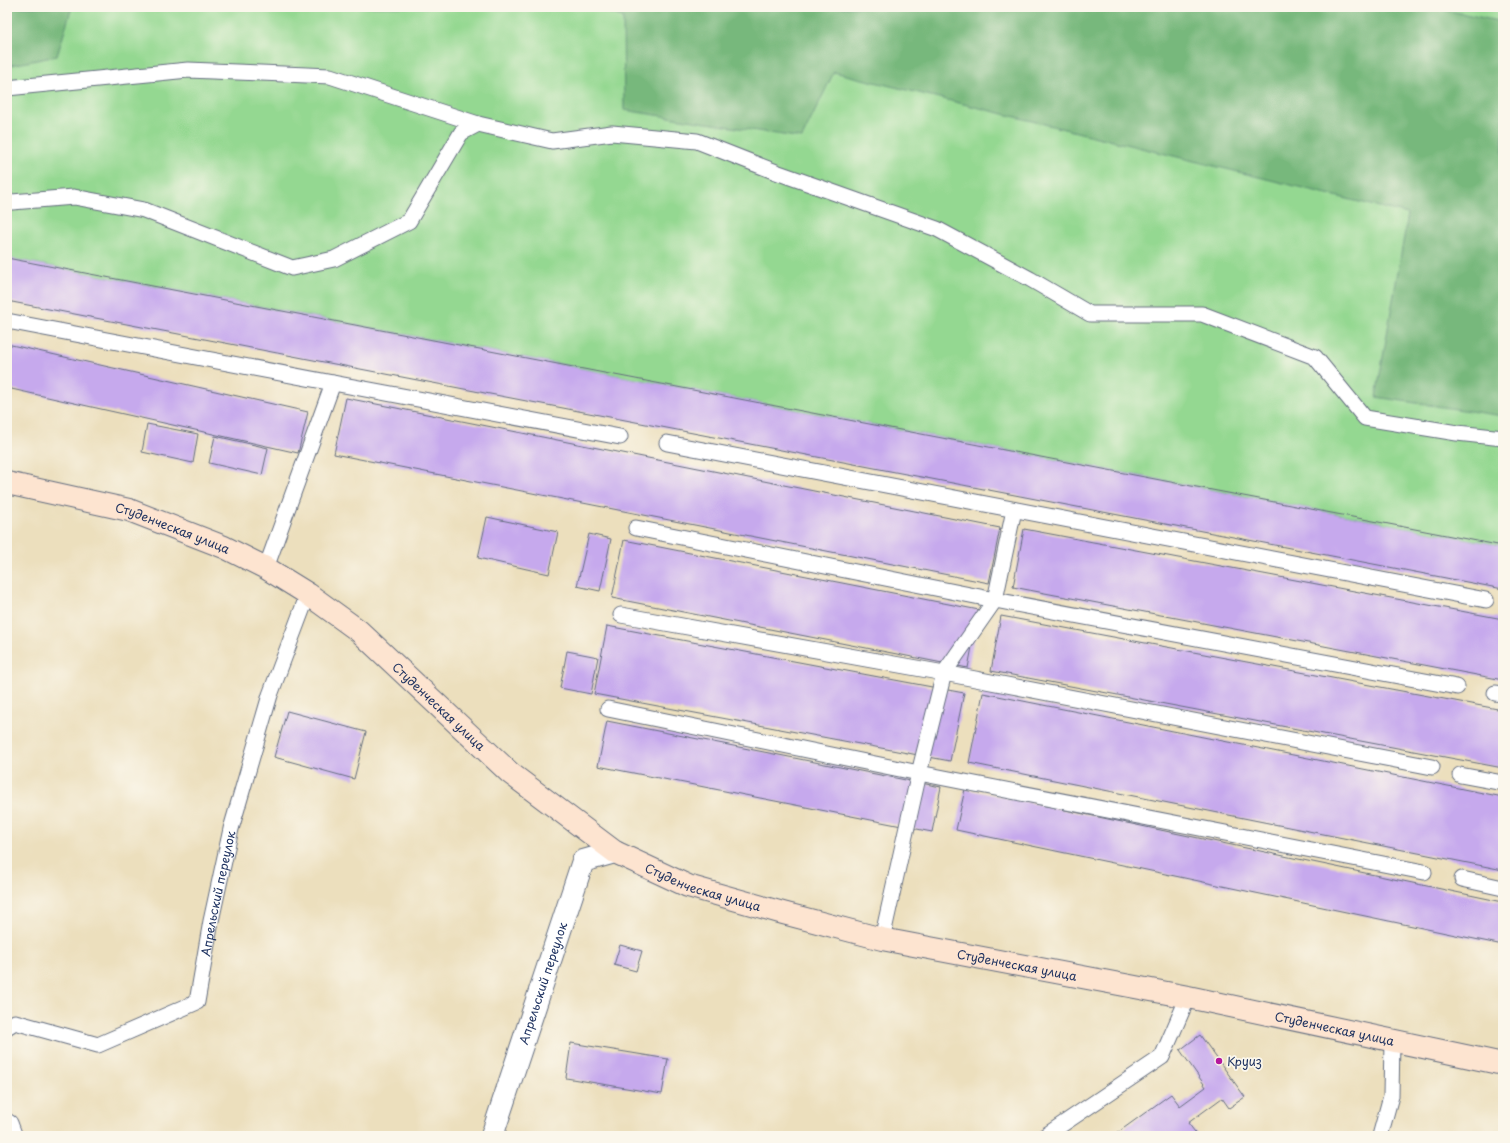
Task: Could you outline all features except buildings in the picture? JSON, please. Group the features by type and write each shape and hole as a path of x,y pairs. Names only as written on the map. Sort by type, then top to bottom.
{"main road":[{"name":"Студенческая улица","path":"7,483 129,510 224,547 266,568 308,594 359,631 510,772 615,852 688,886 882,939 1188,997 1503,1064"}],"street":[{"name":"Апрельский переулок","path":"492,1136 583,862 615,852"},
{"path":"7,1125 12,1136"}],"lane":[{"path":"7,88 188,70 330,76 478,124 552,141 612,133 696,141 776,172 937,229 1030,279 1090,314 1202,314 1315,357 1366,418 1457,433 1503,438"},
{"path":"7,201 12,202 74,197 144,210 292,268 334,259 409,221 461,133 478,124"},
{"path":"7,321 620,437"},
{"path":"266,568 333,382"},
{"path":"667,443 1486,600"},
{"path":"882,939 919,773 944,673 995,600 1014,510"},
{"path":"636,528 995,600 1457,687"},
{"name":"Апрельский переулок","path":"7,1027 15,1022 98,1045 197,1002 210,921 231,829 270,695 308,594"},
{"path":"621,615 944,673 1432,767"},
{"path":"608,709 919,773 1424,872"},
{"path":"1460,775 1503,783"},
{"path":"1462,879 1503,888"},
{"path":"1045,1136 1162,1057 1188,997"},
{"path":"1380,1136 1391,1096 1392,1041"}],"green space":[{"path":"7,7 1503,7 1503,546 7,258"},
{"path":"7,7 72,7 57,56 7,66"},
{"path":"586,7 1431,7 1503,22 1503,416 1376,397 1408,214 834,72 802,138 624,110 623,17"}],"place":[{"name":"Круиз","path":"1219,1061"}]}
